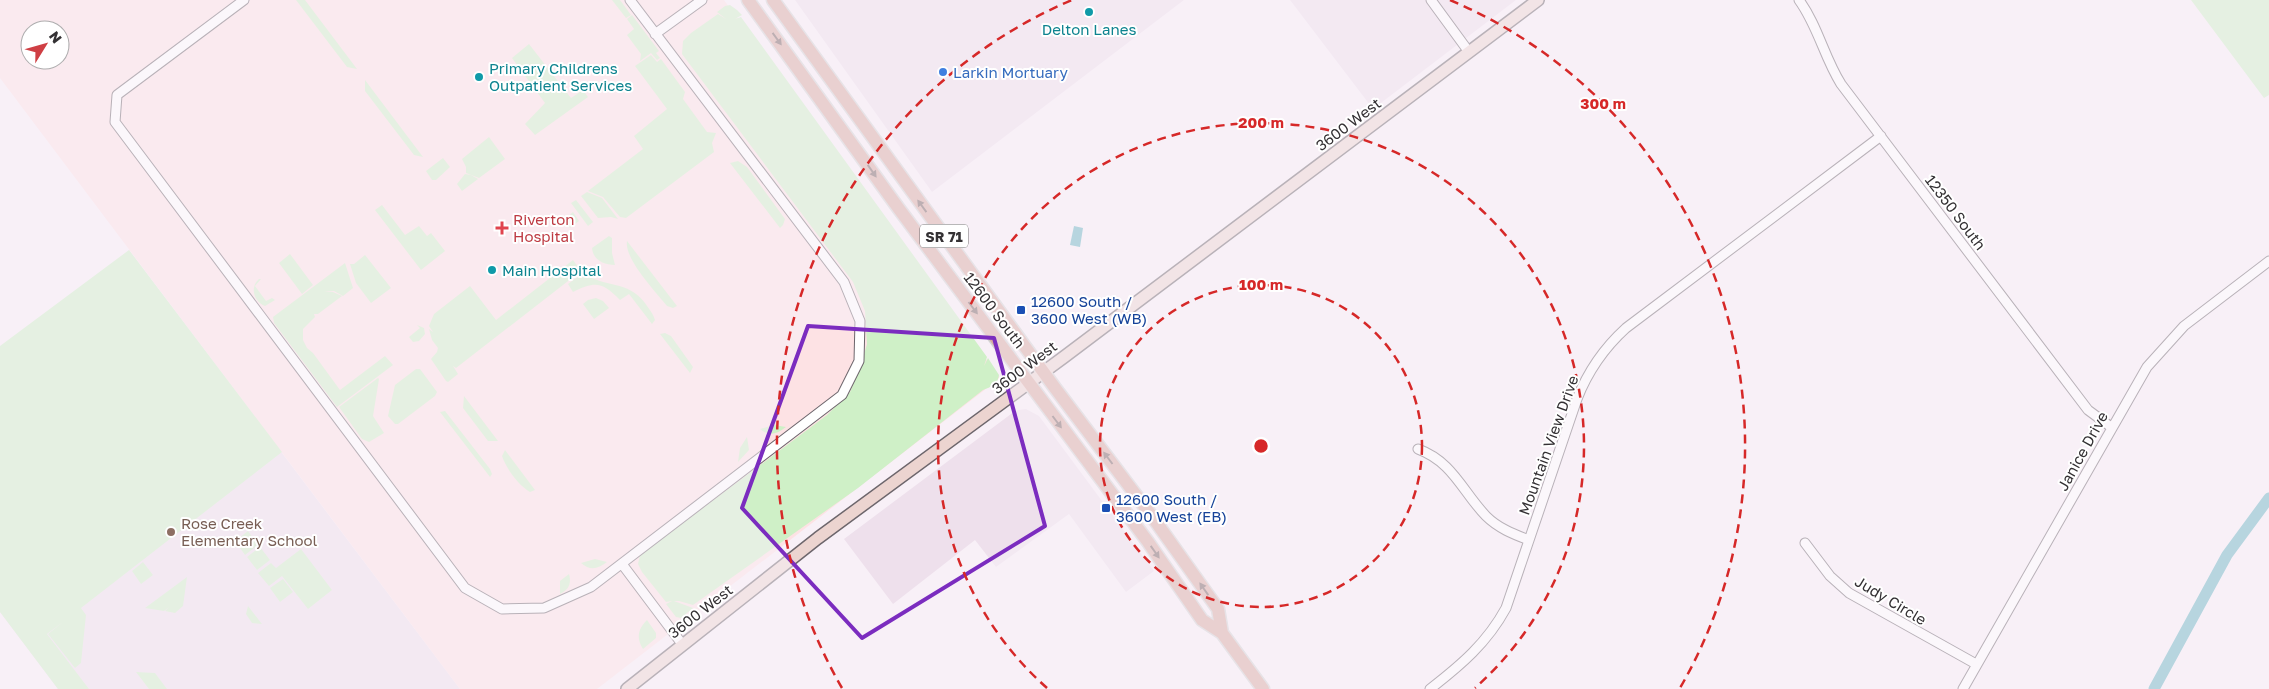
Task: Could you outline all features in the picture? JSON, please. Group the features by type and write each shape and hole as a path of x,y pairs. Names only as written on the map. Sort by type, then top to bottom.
{"main road":[{"name":"12600 South","path":"748,0 899,209 1148,542 1202,620 1222,633 1263,689"},
{"name":"12600 South","path":"773,0 1044,372 1152,515 1218,609 1222,633"},
{"name":"3600 West","path":"627,689 826,533 1044,372 1538,0"}],"street":[{"path":"244,0 117,95 115,122 465,588 502,609 544,608 591,588 842,395 859,361 860,321 844,282 630,0"},
{"path":"656,34 702,0"},
{"path":"1431,0 1470,52"},
{"name":"12350 South","path":"1799,0 1813,21 1834,72 2088,410 2111,427"},
{"name":"Mountain View Drive","path":"1430,689 1467,660 1484,642 1498,622 1512,592 1581,388 1593,366 1608,346 1626,328 1881,136"},
{"name":"Janice Drive","path":"1963,689 2147,367 2170,339 2269,261"},
{"path":"1418,449 1434,455 1446,466 1494,523 1512,534 1529,540"},
{"name":"Judy Circle","path":"1804,543 1830,576 1850,593 1976,664"},
{"path":"622,564 682,644"}],"highlighted area":[{"path":"808,326 994,338 1045,526 862,638 742,508"}],"shaded area":[{"name":"Riverton Hospital","path":"0,0 724,0 1000,378 597,689 460,689 0,78"},
{"path":"795,0 1184,0 932,192"},
{"path":"1290,0 1516,0 1373,109"},
{"name":"Rose Creek Elementary School","path":"129,250 460,689 58,689 0,612"},
{"path":"1026,409 1039,416 1154,571 1126,592 1069,514 996,567 975,540 893,604 844,539 1011,414 1018,410"}],"green space":[{"path":"296,0 305,0 357,69 347,67"},
{"path":"612,0 620,0 631,15 626,18"},
{"path":"2191,0 2269,0 2269,95 2264,98"},
{"path":"730,5 742,15 735,19 741,17 987,357 984,366 988,358 999,375 994,385 983,390 858,488 693,605 674,601 693,608 681,618 676,617 666,604 672,601 666,602 642,572 638,564 640,555 827,415 850,392 867,344 865,311 853,282 682,54 683,41 718,14 726,19 717,12"},
{"path":"632,15 659,51 656,53 660,58 657,60 651,53 640,61 641,54 627,35 634,29 627,19"},
{"path":"529,44 571,98 583,90 588,97 535,135 525,124 545,103 512,58"},
{"path":"651,55 657,62 661,59 685,92 683,99 707,132 716,133 712,143 714,152 626,218 620,217 603,197 588,191 643,149 634,136 667,109 635,66"},
{"path":"365,80 423,157 414,155 365,91"},
{"path":"489,137 505,159 479,178 466,173 466,167 462,159"},
{"path":"443,158 450,167 436,180 432,180 426,171"},
{"path":"738,161 747,167 785,219 780,228 730,163"},
{"path":"465,174 478,179 462,191 457,184"},
{"path":"587,192 602,198 618,219 611,217 598,218 581,196"},
{"path":"576,200 593,222 588,226 571,203"},
{"path":"382,205 405,235 419,226 427,236 431,233 445,251 421,270 375,210"},
{"path":"573,212 579,221 570,228 564,220"},
{"path":"609,236 612,238 612,253 615,265 607,264 597,259 592,248"},
{"path":"627,241 677,306 673,308 667,306 635,266 627,248"},
{"path":"129,250 282,452 81,608 86,615 81,663 75,668 48,634 63,622 47,634 89,689 58,689 0,612 0,346"},
{"path":"290,254 313,285 302,294 279,263"},
{"path":"365,255 391,288 371,303 356,283 350,264 354,264"},
{"path":"573,260 581,271 456,368 453,366 458,374 448,382 446,381 431,359 438,348 432,340 429,329 433,332 429,326 434,314 470,286 496,320"},
{"path":"345,263 353,288 343,296 334,291 324,292 333,292 342,296 318,314 314,314 315,317 303,329 303,340 307,348 313,353 340,390 385,356 393,365 337,407 274,323 273,317"},
{"path":"583,273 599,281 631,291 645,303 655,320 652,324 629,294 620,300 608,290 598,285 588,286 573,292 568,284"},
{"path":"261,279 255,286 266,301 272,298 275,300 265,306 258,301 254,294 254,286"},
{"path":"596,298 603,301 609,308 594,319 583,304 588,300"},
{"path":"417,325 424,328 425,334 419,341 413,342 409,337 420,328"},
{"path":"665,333 671,336 693,367 690,373 660,334"},
{"path":"416,369 420,369 437,392 435,396 398,424 395,424 388,416 395,385"},
{"path":"378,378 373,416 384,433 369,442 362,439 339,407"},
{"path":"464,396 498,441 488,441 463,408"},
{"path":"445,411 490,469 492,474 490,477 440,412"},
{"path":"774,425 786,427 773,434 760,429"},
{"path":"747,437 749,450 738,462 740,448"},
{"path":"505,450 535,490 530,492 513,476 502,456"},
{"path":"248,531 258,545 245,555 235,541"},
{"path":"260,547 270,560 257,570 247,557"},
{"path":"301,549 332,590 308,609 282,576 269,586 258,573 271,563 276,568"},
{"path":"595,559 607,562 594,568 581,563"},
{"path":"143,562 153,575 141,584 132,571"},
{"path":"569,574 569,586 560,594 560,581"},
{"path":"187,577 183,606 175,613 165,611 169,607 164,611 145,608"},
{"path":"283,579 293,592 280,602 270,588"},
{"path":"248,606 262,624 252,623 246,614"},
{"path":"647,620 656,633 656,638 643,649 639,641 639,634"},
{"path":"136,672 155,673 167,689 149,689"}],"water":[{"path":"1074,226 1083,228 1080,247 1070,245"}],"waterway":[{"path":"2154,689 2227,555 2269,498"}],"place":[{"name":"Delton Lanes","path":"1089,12"},
{"name":"Larkin Mortuary","path":"943,72"},
{"name":"Primary Childrens Outpatient Services","path":"479,77"},
{"name":"Riverton Hospital","path":"502,228"},
{"name":"Main Hospital","path":"492,270"},
{"name":"12600 South / 3600 West (WB)","path":"1021,310"},
{"name":"12600 South / 3600 West (EB)","path":"1106,508"},
{"name":"Rose Creek Elementary School","path":"171,532"}]}
